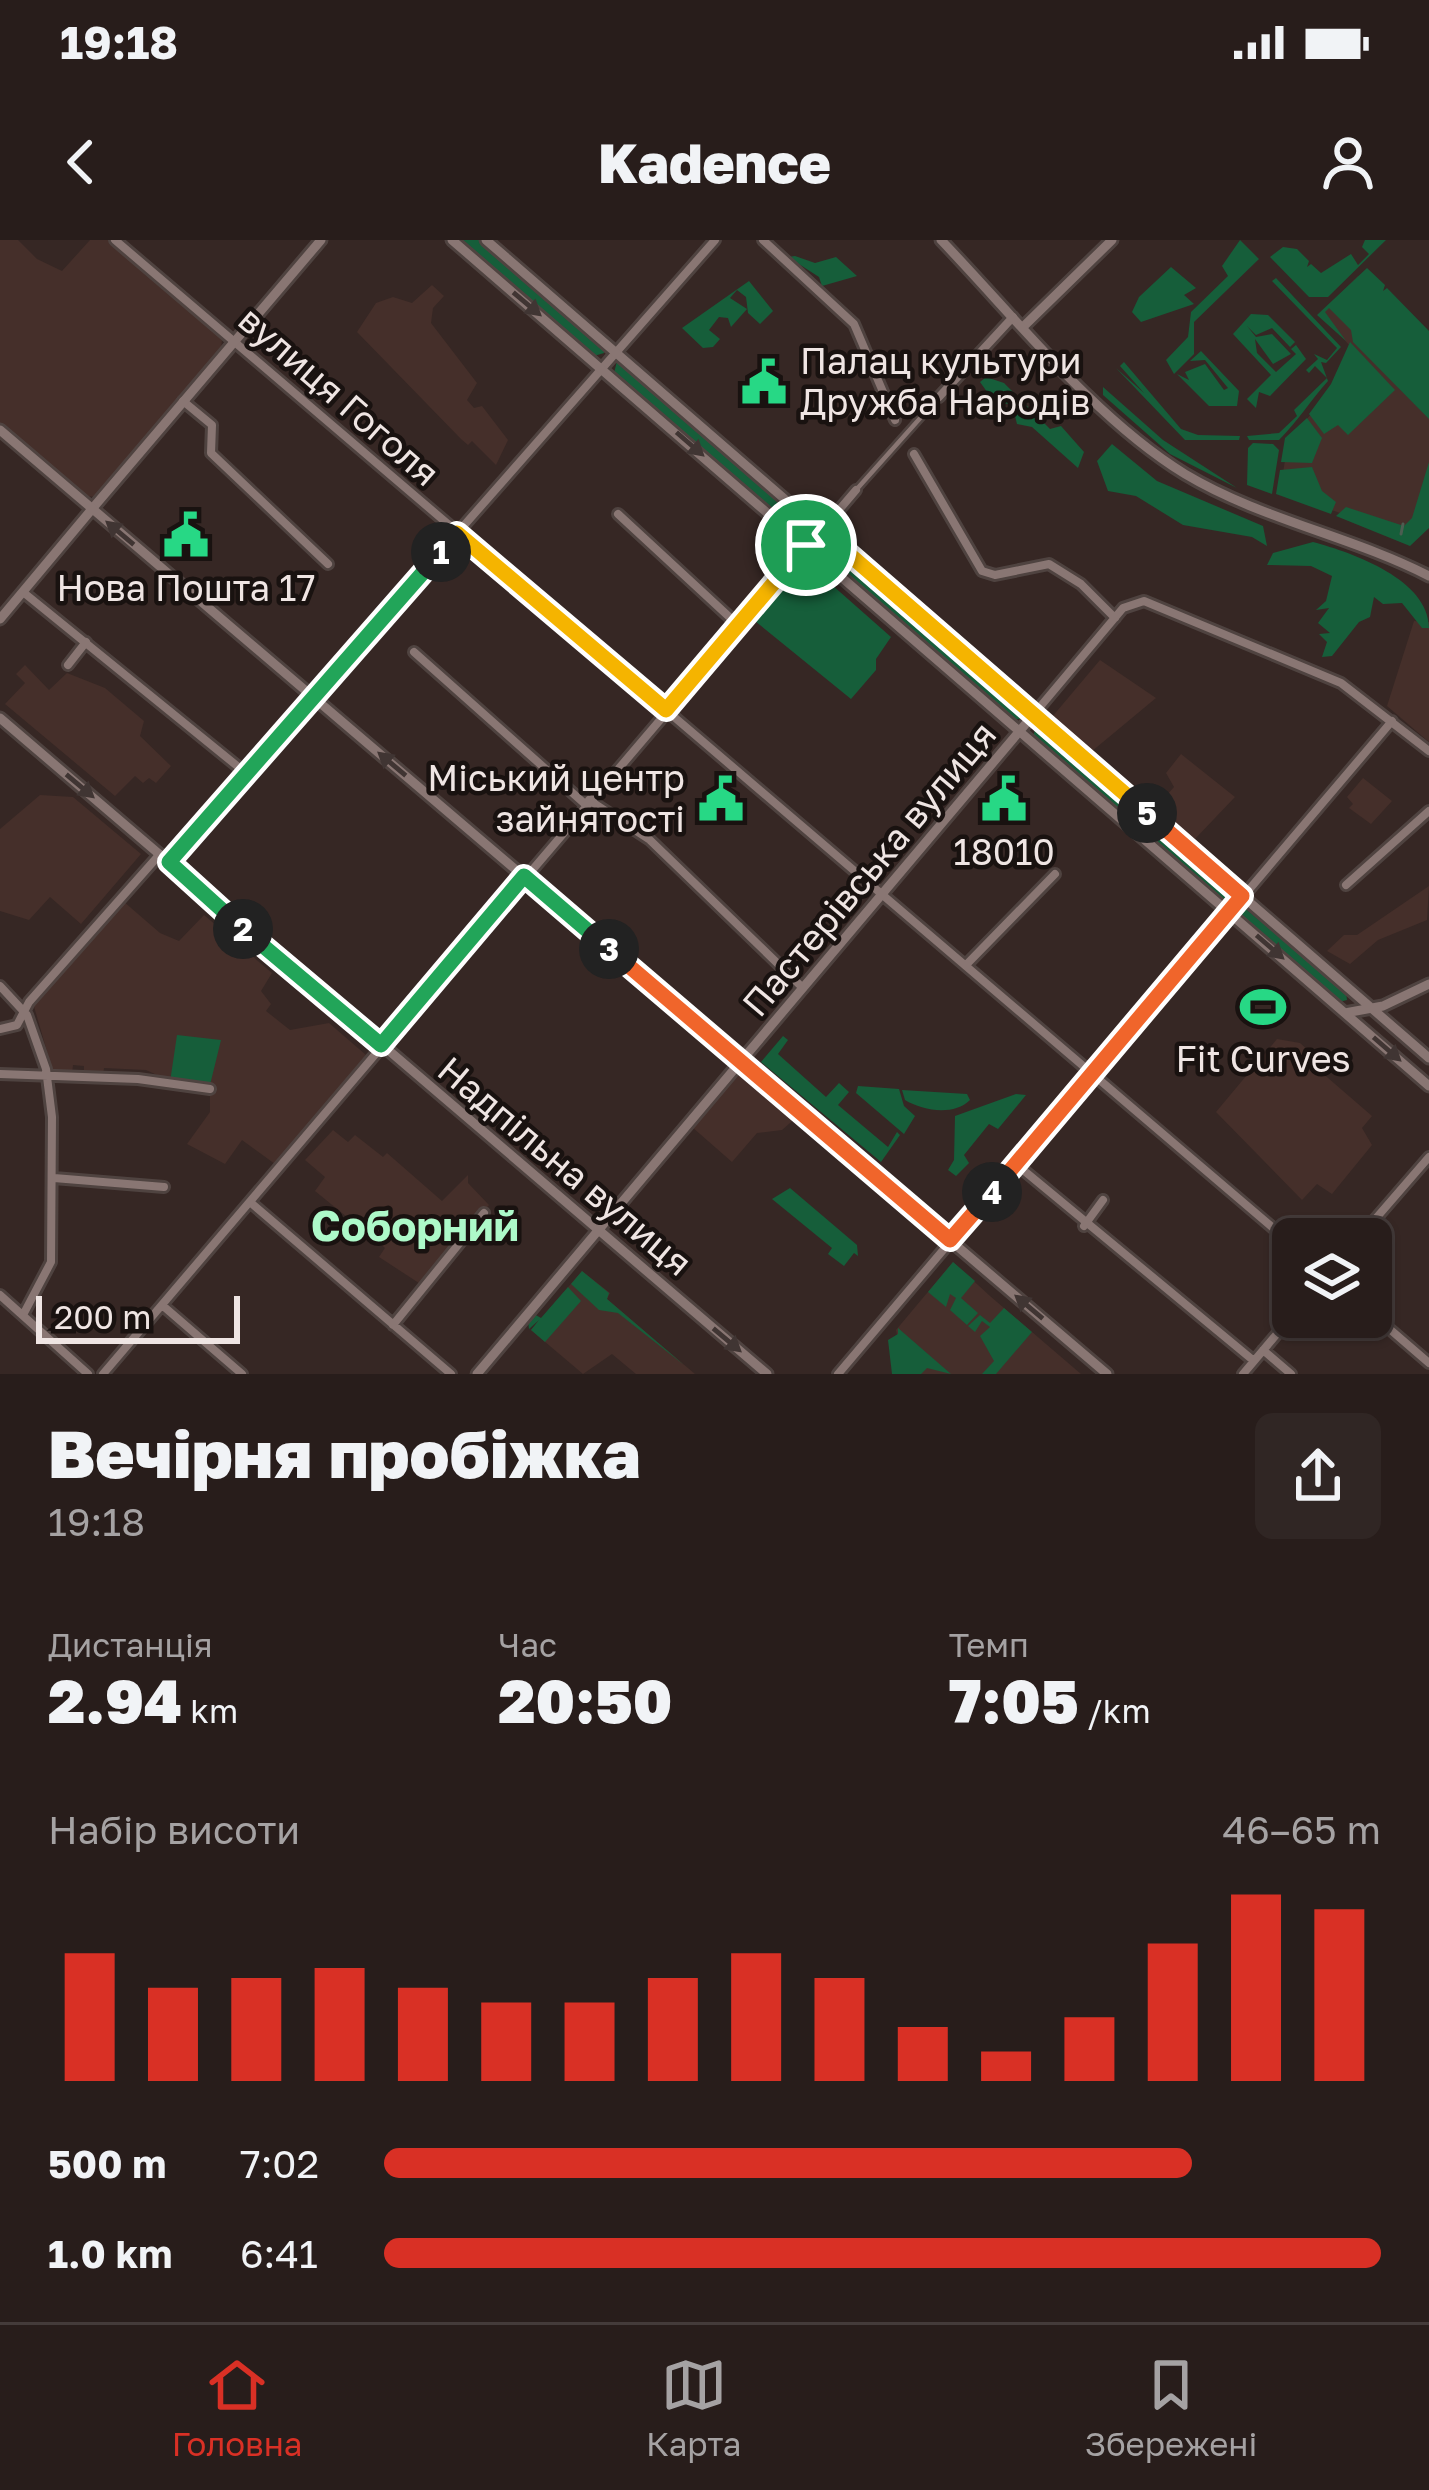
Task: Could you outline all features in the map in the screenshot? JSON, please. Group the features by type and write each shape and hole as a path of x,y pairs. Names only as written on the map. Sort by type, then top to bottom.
{"main road":[{"path":"0,619 321,240"},
{"path":"452,240 1429,1086"},
{"path":"486,240 1429,1058"},
{"path":"941,240 1118,421 1184,473 1429,576"},
{"path":"1024,326 1112,240"},
{"path":"0,430 1107,1374"},
{"name":"Пастерівська вулиця","path":"477,1374 1034,714"},
{"name":"Надпільна вулиця","path":"0,718 767,1374"},
{"path":"1345,1012 1372,1010 1429,984"}],"street":[{"name":"вулиця Гоголя","path":"116,240 1272,1227"},
{"path":"0,1029 16,1026 25,1010 164,858 248,774 716,240"},
{"path":"763,240 854,324 895,420"},
{"path":"103,1374 806,545 1014,316"},
{"path":"183,401 212,425 211,453 328,564"},
{"path":"914,454 982,572 995,575 1049,564 1081,584 1115,618 1135,601 1165,608 1330,677 1429,751"},
{"path":"618,514 738,625"},
{"path":"22,592 248,774"},
{"name":"Пастерівська вулиця","path":"1034,714 1115,618"},
{"path":"68,664 86,642"},
{"path":"414,652 587,802 650,840 803,988"},
{"path":"838,1374 1392,721"},
{"path":"1346,884 1429,811"},
{"path":"966,965 1055,874"},
{"path":"0,986 25,1010 47,1073 54,1178 51,1262 23,1315"},
{"path":"0,1074 47,1073 210,1089"},
{"path":"1376,1218 1429,1157"},
{"path":"1016,1164 1084,1226 1254,1361"},
{"path":"54,1178 164,1187"},
{"path":"1084,1226 1102,1200"},
{"path":"250,1202 451,1374"},
{"path":"393,1325 484,1213"},
{"path":"0,1294 88,1374"},
{"path":"162,1305 242,1374"},
{"path":"1392,1330 1429,1363"},
{"path":"1243,1374 1274,1338"},
{"path":"1263,1350 1291,1374"}],"shaded area":[{"path":"0,240 18,240 37,259 62,271 90,240 108,240 222,339 221,351 97,497 84,496 0,424"},
{"path":"1358,276 1369,276 1429,338 1429,519 1409,537 1280,492 1288,441 1334,387 1349,345 1321,313"},
{"path":"432,285 444,296 433,308 431,323 477,383 467,400 474,408 482,406 508,440 496,465 472,441 468,445 461,439 357,332 376,303 393,297 412,303"},
{"path":"1414,621 1429,622 1429,742 1387,706"},
{"path":"1100,660 1156,698 1091,752 1052,717"},
{"path":"25,665 49,690 67,673 105,688 144,721 140,736 171,766 156,783 149,778 143,783 135,776 115,796 5,704 25,683 16,674"},
{"path":"1181,754 1235,797 1194,840 1158,805 1174,787 1166,773"},
{"path":"1363,778 1392,801 1371,824 1349,808 1353,804 1347,797"},
{"path":"40,795 73,797 141,854 81,924 50,897 29,920 0,911 0,829"},
{"path":"1429,886 1427,920 1378,940 1350,964 1327,951 1344,935 1357,935"},
{"path":"123,901 160,933 179,941 204,915 272,973 261,991 271,1004 266,1011 290,1030 329,1023 366,1055 275,1164 242,1140 225,1164 187,1144 210,1112 210,1091 169,1088 168,1080 146,1070 104,1068 103,1076 84,1075 84,1066 73,1065 72,1074 53,1072 33,1003"},
{"path":"1277,1039 1300,1043 1320,1061 1324,1067 1320,1071 1372,1116 1362,1128 1372,1145 1332,1194 1317,1184 1302,1200 1216,1112"},
{"path":"742,1072 798,1116 782,1130 757,1133 732,1162 692,1127"},
{"path":"333,1130 348,1142 355,1135 383,1157 387,1153 442,1201 468,1175 468,1183 489,1205 425,1287 379,1257 385,1248 315,1191 325,1177 305,1160"},
{"path":"953,1262 1081,1374 904,1374 896,1330"},
{"path":"582,1271 610,1293 607,1299 695,1374 636,1374 612,1354 583,1374 531,1330"}],"green space":[{"path":"458,240 480,240 603,346 604,353 594,356"},
{"path":"1240,240 1259,259 1194,322 1194,354 1174,374 1166,360 1188,337 1191,312 1228,276 1222,266"},
{"path":"1365,240 1386,240 1328,297 1309,297 1270,257 1283,247 1297,249 1309,261 1307,267 1311,264 1321,273 1351,254 1358,265 1369,254 1362,247"},
{"path":"788,257 815,263 836,257 857,276 822,286 819,277"},
{"path":"1171,267 1196,288 1184,295 1194,304 1141,322 1132,312 1139,297"},
{"path":"1367,268 1385,285 1383,291 1387,288 1429,331 1429,419 1353,342 1351,330 1329,308 1325,312 1346,341 1317,315"},
{"path":"1276,278 1341,347 1326,363 1321,362 1327,378 1315,366 1309,373 1306,370 1318,359 1314,354 1327,360 1337,348 1272,281"},
{"path":"749,281 773,311 760,324 748,313 746,297 737,290 730,298 747,309 731,327 728,318 719,317 709,330 720,339 713,347 703,348 682,328"},
{"path":"1251,314 1268,315 1295,342 1290,347 1272,328 1256,335 1247,326 1256,337 1272,334 1291,354 1273,364 1255,339 1257,353 1276,372 1296,354 1291,349 1296,345 1306,359 1270,396 1259,392 1256,408 1247,399 1271,375 1233,334"},
{"path":"1350,342 1395,390 1348,435 1338,425 1324,434 1309,414 1331,384"},
{"path":"1201,351 1239,391 1237,406 1209,406 1177,374 1189,380 1185,372 1205,364 1224,390 1228,388 1205,360 1190,361"},
{"path":"617,361 811,526 809,530 799,534 614,373"},
{"path":"1124,362 1181,429 1198,435 1240,436 1239,440 1185,440 1116,368 1144,393 1120,366"},
{"path":"986,377 1004,383 1050,429 1061,426 1084,452 1078,468 1032,427 1017,424 1012,404 996,403 988,412 990,396 980,382"},
{"path":"1327,378 1279,440 1249,440 1247,436 1279,433 1297,416 1294,410"},
{"path":"1103,387 1163,440 1237,488 1170,454 1103,395"},
{"path":"1307,418 1322,438 1312,463 1281,462 1285,438"},
{"path":"1253,443 1273,444 1279,450 1272,494 1247,485 1248,448"},
{"path":"1112,444 1157,481 1263,526 1267,546 1252,537 1183,525 1136,496 1108,491 1097,461"},
{"path":"1429,462 1429,528 1410,546 1336,516 1346,507 1404,526 1412,518"},
{"path":"1312,467 1322,491 1336,502 1331,514 1276,494 1280,470"},
{"path":"821,539 1023,710 1024,718 1014,720 818,550"},
{"path":"1313,542 1368,561 1403,583 1426,611 1429,628 1422,628 1402,603 1383,604 1374,597 1370,617 1359,622 1332,656 1322,657 1327,642 1319,634 1330,633 1318,623 1329,608 1316,610 1326,601 1332,576 1311,566 1267,565 1273,553"},
{"path":"806,562 891,637 876,659 876,670 851,699 755,621"},
{"path":"1036,726 1230,891 1231,898 1222,900 1033,737"},
{"path":"1241,905 1346,992 1347,1000 1339,1002 1238,915"},
{"path":"177,1035 221,1040 210,1085 170,1082"},
{"path":"783,1036 788,1040 778,1054 826,1097 839,1083 849,1092 838,1105 888,1147 897,1132 900,1135 881,1162 761,1062"},
{"path":"759,1064 878,1164 873,1168 756,1068"},
{"path":"858,1086 899,1089 904,1106 915,1116 904,1134 856,1093"},
{"path":"902,1090 967,1094 970,1100 947,1110 929,1109 905,1100"},
{"path":"1016,1094 1026,1095 998,1129 989,1124 964,1155 969,1163 956,1176 948,1170 954,1160 955,1116"},
{"path":"790,1188 857,1245 858,1256 854,1253 844,1266 828,1254 832,1248 772,1199"},
{"path":"953,1262 975,1281 961,1298 978,1313 967,1325 950,1310 956,1298 950,1294 946,1307 928,1292"},
{"path":"582,1271 609,1293 607,1299 684,1365 618,1313 599,1310 571,1284"},
{"path":"568,1287 581,1301 545,1342 531,1330 539,1320 529,1329 528,1321 534,1314 541,1318"},
{"path":"1004,1308 1032,1332 996,1374 982,1374 994,1361 980,1336 990,1327 982,1321 975,1332 968,1326 980,1315 990,1323"},
{"path":"898,1328 951,1374 927,1368 921,1374 892,1374 888,1340 898,1334"}],"waterway":[{"path":"1401,534 1403,524"}],"place":[{"name":"Палац культури Дружба Народів","path":"764,382"},
{"name":"Нова Пошта 17","path":"186,535"},
{"name":"Міський центр зайнятості","path":"721,799"},
{"name":"18010","path":"1004,799"},
{"name":"Fit Curves","path":"1263,1007"}],"district":[{"name":"Соборний","path":"415,1226"}],"route":[{"path":"820,529 1242,896 950,1240 524,876 381,1045 169,862 457,533 666,710 806,545 820,529"}]}
